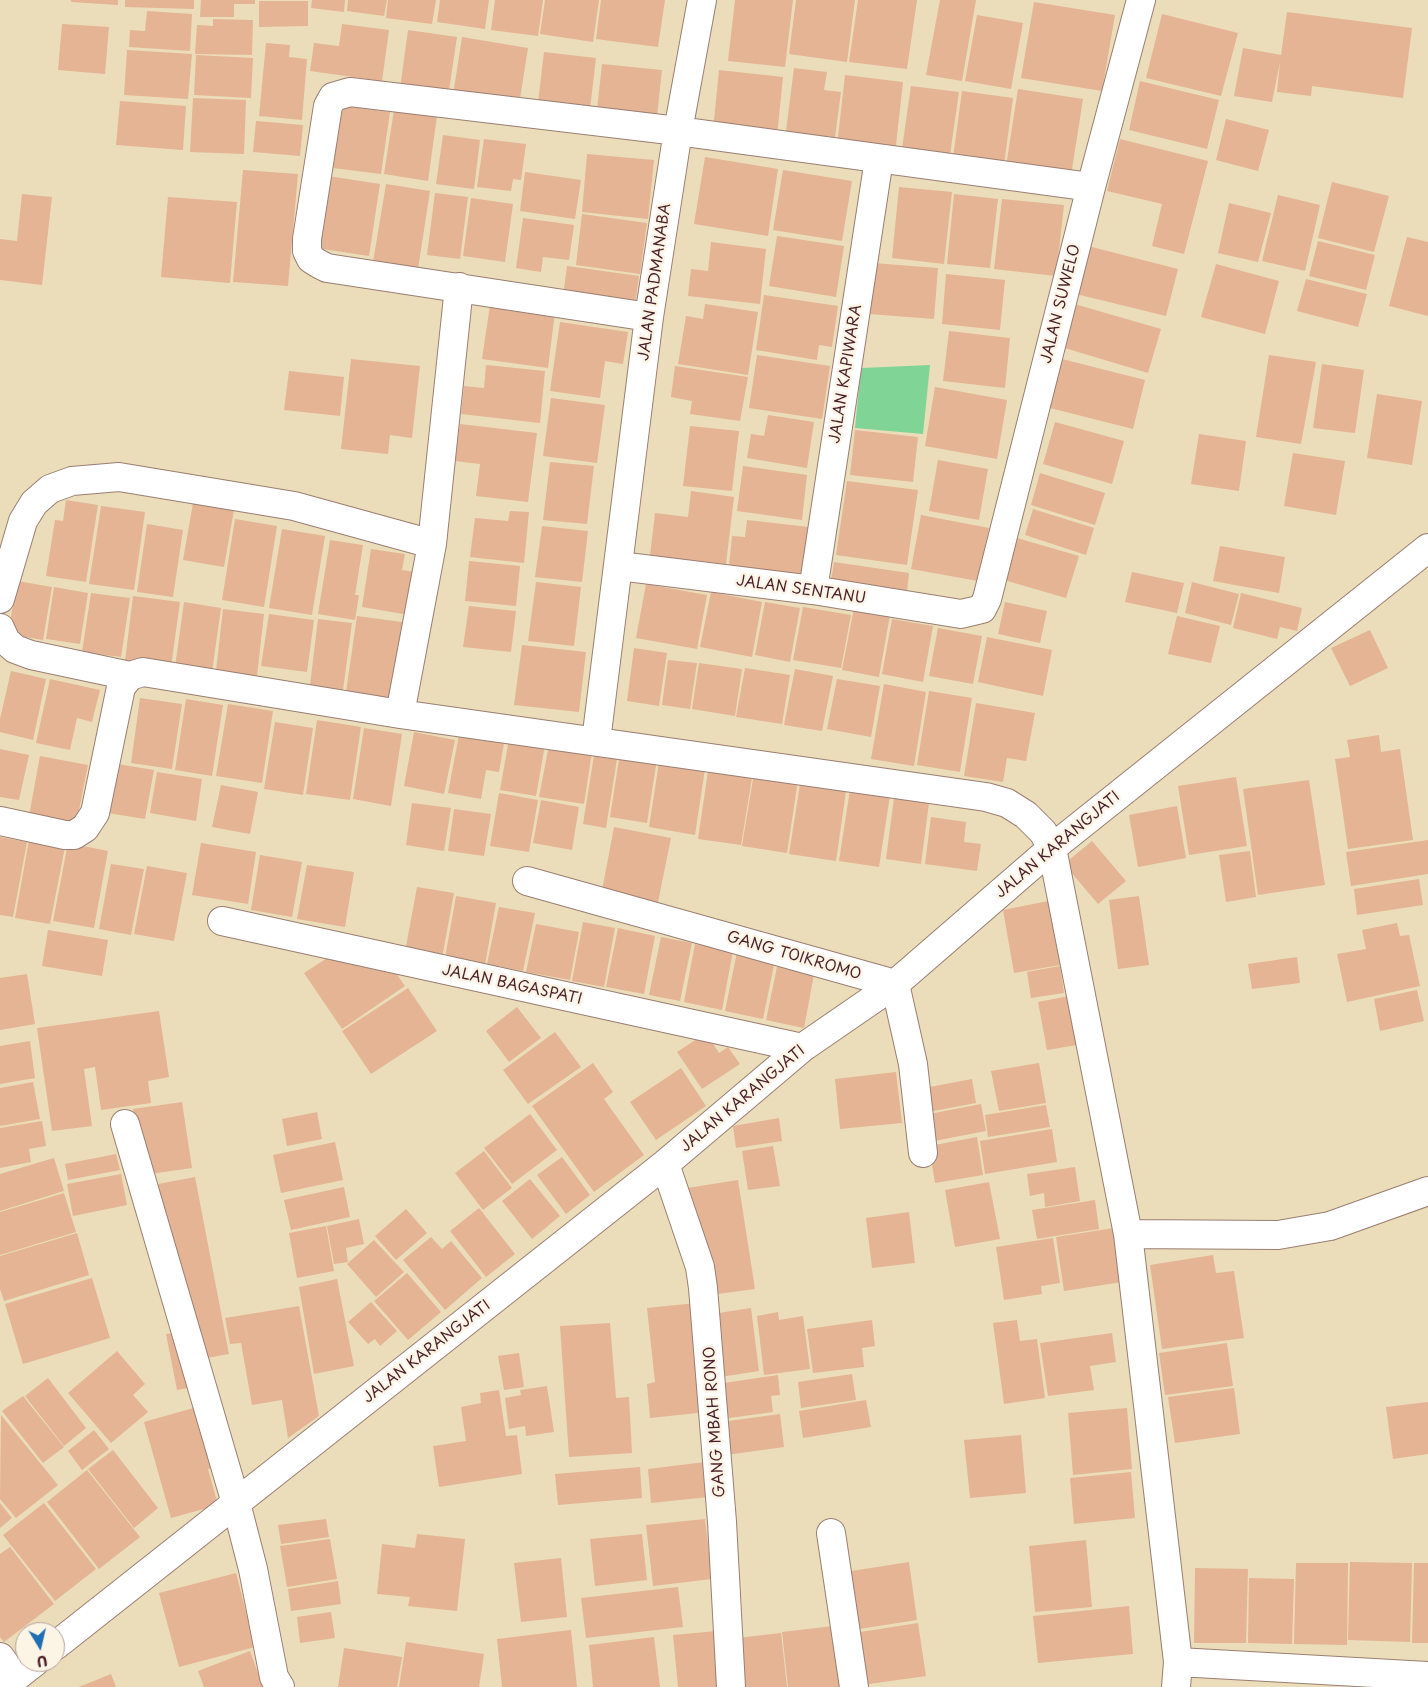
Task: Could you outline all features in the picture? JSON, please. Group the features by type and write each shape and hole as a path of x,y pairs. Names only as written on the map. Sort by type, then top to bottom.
{"street":[{"name":"JALAN PADMANABA","path":"596,741 649,317 678,131 702,0"},
{"name":"JALAN SUWELO","path":"982,609 987,599 1140,0"},
{"path":"649,317 327,268 311,258 307,251 307,238 328,106 333,97 350,92 678,131 1091,187"},
{"name":"JALAN KAPIWARA","path":"814,590 879,159"},
{"path":"400,714 432,544 459,287"},
{"path":"0,600 23,521 34,503 50,488 78,480 119,477 294,506 432,544"},
{"name":"JALAN KARANGJATI","path":"65,1638 665,1164 802,1048 895,984 1052,848 1428,548"},
{"name":"JALAN SENTANU","path":"619,566 814,590 961,614 982,609"},
{"path":"2,640 15,649 31,655 130,676 143,672 400,714 986,797 1007,803 1026,815 1043,832 1052,848 1128,1234 1177,1675 1428,1676"},
{"path":"0,821 74,835 86,828 95,813 121,687 130,676"},
{"name":"GANG TOIKROMO","path":"527,881 895,984"},
{"name":"JALAN BAGASPATI","path":"222,921 802,1048"},
{"path":"895,984 913,1064 923,1153"},
{"path":"124,1124 236,1503 253,1570 274,1677 280,1687"},
{"name":"GANG MBAH RONO","path":"665,1164 700,1267 703,1288 732,1687"},
{"path":"1128,1234 1278,1235 1330,1226 1428,1191"},
{"path":"831,1533 854,1687"}],"green space":[{"path":"930,365 923,434 855,428 861,368"}],"building":[{"path":"71,0 118,0 118,5 71,2"},
{"path":"125,0 194,0 194,9 125,7"},
{"path":"201,0 255,0 255,4 234,4 234,17 200,17"},
{"path":"312,0 345,0 344,12 311,8"},
{"path":"348,0 387,0 384,16 347,11"},
{"path":"388,0 436,0 432,24 386,18"},
{"path":"440,0 489,0 485,29 437,22"},
{"path":"495,0 543,0 538,36 491,30"},
{"path":"545,0 599,0 593,42 540,34"},
{"path":"601,0 665,0 658,47 596,39"},
{"path":"735,0 793,0 785,67 728,61"},
{"path":"796,0 855,0 847,62 789,54"},
{"path":"858,0 917,0 907,69 849,62"},
{"path":"940,0 976,0 962,81 926,75"},
{"path":"259,1 308,1 308,26 259,27"},
{"path":"1034,2 1115,15 1102,91 1021,78"},
{"path":"147,11 192,14 190,51 129,47 130,30 145,31"},
{"path":"1287,12 1412,28 1403,98 1312,86 1311,96 1277,92 1280,62 1272,102 1234,96 1243,48 1281,55"},
{"path":"1162,14 1238,33 1221,96 1146,78"},
{"path":"977,15 1023,23 1011,89 965,81"},
{"path":"213,19 253,20 252,55 195,54 197,25 213,26"},
{"path":"62,24 109,27 105,74 58,70"},
{"path":"342,24 389,30 382,81 310,71 314,43 339,46"},
{"path":"408,30 457,37 448,97 400,89"},
{"path":"462,37 528,48 519,105 453,95"},
{"path":"266,43 290,45 289,57 307,59 302,120 259,116"},
{"path":"127,50 192,54 188,99 124,95"},
{"path":"544,52 596,58 590,109 538,103"},
{"path":"196,55 253,58 251,98 194,95"},
{"path":"602,64 662,70 657,116 597,110"},
{"path":"794,68 827,72 824,90 841,92 834,145 785,139"},
{"path":"719,70 783,77 777,136 713,130"},
{"path":"845,75 903,82 895,154 837,146"},
{"path":"1140,81 1219,100 1207,149 1129,130"},
{"path":"911,86 959,92 949,162 901,156"},
{"path":"1018,89 1083,99 1070,182 1005,173"},
{"path":"962,91 1013,98 1003,172 952,165"},
{"path":"193,98 246,100 244,154 190,152"},
{"path":"120,101 186,106 183,150 116,145"},
{"path":"342,106 390,112 381,174 333,168"},
{"path":"394,110 437,116 428,181 384,174"},
{"path":"1226,119 1269,130 1258,171 1216,160"},
{"path":"256,121 303,125 300,156 253,152"},
{"path":"443,135 480,140 474,189 436,184"},
{"path":"484,139 526,144 521,180 513,179 511,191 477,187"},
{"path":"1120,139 1208,161 1184,254 1152,246 1162,204 1107,191"},
{"path":"587,154 654,160 648,219 582,212"},
{"path":"705,157 778,169 768,236 694,224"},
{"path":"243,170 298,174 288,286 233,282"},
{"path":"783,170 852,181 842,241 773,230"},
{"path":"525,172 581,180 575,219 520,211"},
{"path":"328,176 380,184 369,256 316,248"},
{"path":"1332,182 1389,196 1374,252 1318,238"},
{"path":"386,184 430,191 418,269 373,262"},
{"path":"899,187 952,192 944,264 892,258"},
{"path":"435,193 468,197 460,259 427,255"},
{"path":"22,194 52,197 42,285 0,280 0,239 17,241"},
{"path":"954,194 998,199 990,268 947,264"},
{"path":"1278,195 1320,205 1305,271 1262,261"},
{"path":"168,197 237,202 230,283 161,277"},
{"path":"471,198 513,204 505,262 463,256"},
{"path":"1002,199 1064,205 1056,276 994,269"},
{"path":"1229,203 1271,213 1258,262 1218,253"},
{"path":"582,214 647,223 640,274 576,265"},
{"path":"523,218 574,225 569,260 543,257 541,272 516,268"},
{"path":"777,236 844,246 836,297 769,286"},
{"path":"1407,237 1428,242 1428,316 1389,306"},
{"path":"1318,241 1375,255 1366,290 1309,276"},
{"path":"711,242 766,249 760,304 688,296 691,269 708,271"},
{"path":"1088,246 1178,269 1166,316 1076,294"},
{"path":"873,263 938,268 934,319 869,314"},
{"path":"1216,264 1279,281 1265,334 1201,317"},
{"path":"567,266 639,276 635,305 563,296"},
{"path":"946,274 1005,280 1000,330 942,324"},
{"path":"1306,279 1367,294 1358,327 1297,311"},
{"path":"764,295 838,306 832,347 819,345 817,360 756,350"},
{"path":"1071,303 1161,329 1148,373 1058,346"},
{"path":"705,304 758,312 748,375 678,364 686,316 703,319"},
{"path":"490,305 555,312 548,368 482,359"},
{"path":"560,322 628,332 623,364 605,361 600,398 550,391"},
{"path":"949,331 1010,338 1005,388 943,381"},
{"path":"757,355 830,366 822,419 749,408"},
{"path":"1269,355 1316,362 1301,444 1256,437"},
{"path":"351,359 420,366 412,438 390,435 388,454 341,449"},
{"path":"1062,359 1145,380 1133,429 1050,408"},
{"path":"1322,364 1364,370 1355,433 1313,428"},
{"path":"486,365 545,371 540,423 461,414 464,386 484,388"},
{"path":"675,366 748,377 740,421 690,414 692,401 671,397"},
{"path":"289,371 344,377 340,416 284,410"},
{"path":"935,387 1007,400 997,459 925,446"},
{"path":"1377,394 1422,401 1412,465 1367,458"},
{"path":"551,398 605,405 597,463 543,456"},
{"path":"768,415 814,422 807,468 747,458 751,434 764,436"},
{"path":"1055,422 1124,441 1112,484 1043,464"},
{"path":"460,424 537,433 528,502 476,496 480,464 455,461"},
{"path":"690,426 739,431 732,491 683,486"},
{"path":"855,430 918,437 913,482 850,475"},
{"path":"1199,434 1246,441 1239,491 1191,484"},
{"path":"1293,453 1345,461 1336,515 1284,506"},
{"path":"938,460 988,469 979,520 929,511"},
{"path":"550,462 594,466 587,524 543,520"},
{"path":"743,466 807,475 802,520 737,511"},
{"path":"1040,473 1105,493 1095,525 1031,505"},
{"path":"847,481 918,490 907,565 836,555"},
{"path":"691,491 734,497 726,564 650,556 655,513 688,517"},
{"path":"66,500 98,505 86,582 46,576 55,520 63,521"},
{"path":"193,503 234,510 224,567 183,560"},
{"path":"101,506 145,512 134,590 89,584"},
{"path":"1033,509 1094,528 1086,555 1025,535"},
{"path":"510,511 529,512 524,563 470,557 475,518 508,521"},
{"path":"921,515 989,528 978,581 911,569"},
{"path":"235,519 277,526 264,607 222,600"},
{"path":"747,520 809,527 804,574 729,566 732,536 745,537"},
{"path":"147,524 183,530 173,597 137,592"},
{"path":"542,526 588,531 582,582 535,577"},
{"path":"282,529 325,536 312,615 269,608"},
{"path":"1017,538 1079,556 1066,598 1004,580"},
{"path":"330,540 363,545 355,595 359,595 355,620 318,614"},
{"path":"1220,546 1285,557 1279,593 1213,581"},
{"path":"371,549 405,554 402,570 422,573 415,616 362,607"},
{"path":"469,561 520,566 516,606 465,601"},
{"path":"834,562 909,573 907,592 831,581"},
{"path":"1132,572 1184,583 1177,613 1125,602"},
{"path":"17,581 52,587 43,640 8,634"},
{"path":"536,582 581,587 574,646 528,641"},
{"path":"1192,582 1239,594 1231,625 1185,613"},
{"path":"646,584 707,595 697,649 636,638"},
{"path":"54,587 88,593 80,644 46,639"},
{"path":"711,592 762,602 752,657 700,647"},
{"path":"91,593 130,598 121,657 82,652"},
{"path":"1241,593 1302,608 1297,631 1280,627 1277,639 1233,628"},
{"path":"133,596 180,602 171,667 125,661"},
{"path":"184,602 221,608 212,672 175,667"},
{"path":"765,602 800,608 790,662 755,655"},
{"path":"1005,602 1047,611 1040,643 998,634"},
{"path":"469,606 516,611 511,652 463,647"},
{"path":"803,607 851,615 841,668 793,660"},
{"path":"854,608 890,615 879,677 842,670"},
{"path":"223,609 264,614 257,676 216,671"},
{"path":"269,614 314,620 307,672 261,666"},
{"path":"357,616 409,623 398,699 346,692"},
{"path":"1177,616 1220,626 1211,663 1168,654"},
{"path":"318,619 352,623 343,690 310,685"},
{"path":"892,619 933,626 923,682 882,674"},
{"path":"938,628 982,636 973,684 929,676"},
{"path":"1370,630 1388,668 1350,686 1331,648"},
{"path":"987,637 1052,650 1043,696 978,682"},
{"path":"522,645 586,652 579,712 514,705"},
{"path":"634,648 667,653 659,706 627,701"},
{"path":"668,660 697,663 690,709 662,705"},
{"path":"699,663 742,669 735,716 692,709"},
{"path":"745,668 790,675 782,724 736,717"},
{"path":"795,669 833,676 822,731 784,725"},
{"path":"11,671 46,679 33,740 0,732 0,719"},
{"path":"50,679 100,690 92,722 77,718 70,750 36,743"},
{"path":"837,679 880,686 871,737 827,729"},
{"path":"884,684 926,692 914,766 871,759"},
{"path":"929,691 972,698 960,772 917,765"},
{"path":"140,698 182,704 172,769 131,763"},
{"path":"186,699 223,705 212,776 175,770"},
{"path":"976,703 1035,713 1026,761 1007,758 1003,782 964,776"},
{"path":"228,704 273,711 262,783 216,776"},
{"path":"317,720 361,727 350,800 306,794"},
{"path":"275,722 313,728 303,795 264,789"},
{"path":"364,728 402,734 391,806 353,799"},
{"path":"414,732 455,740 444,794 404,786"},
{"path":"459,735 504,743 499,772 486,770 481,799 448,793"},
{"path":"1379,735 1381,752 1400,749 1413,840 1348,849 1335,759 1350,757 1347,740"},
{"path":"509,739 545,745 536,796 500,790"},
{"path":"549,745 592,752 584,804 539,797"},
{"path":"0,749 29,755 19,800 0,797"},
{"path":"595,749 618,753 606,828 583,824"},
{"path":"620,753 657,759 647,823 610,817"},
{"path":"40,756 88,765 76,825 29,816"},
{"path":"659,762 705,769 695,835 649,827"},
{"path":"117,764 154,770 145,819 108,813"},
{"path":"708,771 752,778 741,845 698,839"},
{"path":"157,772 202,779 196,821 150,813"},
{"path":"754,773 798,780 787,853 742,846"},
{"path":"1236,777 1247,846 1189,855 1178,786"},
{"path":"801,778 847,784 836,861 789,854"},
{"path":"1309,780 1325,885 1258,895 1243,789"},
{"path":"851,783 891,789 879,867 839,861"},
{"path":"221,785 258,792 250,834 212,827"},
{"path":"895,790 930,795 921,864 886,859"},
{"path":"499,793 538,800 529,852 490,846"},
{"path":"541,800 579,807 572,850 533,843"},
{"path":"412,803 451,808 444,851 406,845"},
{"path":"1177,806 1186,858 1138,867 1129,815"},
{"path":"454,809 491,814 484,856 448,851"},
{"path":"931,817 966,822 964,842 981,844 977,871 925,864"},
{"path":"614,827 671,838 657,907 601,896"},
{"path":"0,837 27,842 13,917 0,915"},
{"path":"29,840 65,847 50,924 15,918"},
{"path":"1428,840 1428,874 1351,886 1346,852"},
{"path":"1092,841 1126,881 1098,904 1064,864"},
{"path":"68,843 108,851 94,928 53,921"},
{"path":"201,843 256,852 248,904 192,895"},
{"path":"1250,851 1256,897 1226,902 1219,855"},
{"path":"260,855 302,862 292,917 251,910"},
{"path":"111,864 144,869 131,935 99,929"},
{"path":"307,865 354,872 345,927 297,919"},
{"path":"147,866 187,873 174,941 134,934"},
{"path":"1419,879 1423,905 1357,915 1354,889"},
{"path":"417,887 454,893 442,958 405,952"},
{"path":"456,896 496,903 485,965 445,958"},
{"path":"1139,896 1149,965 1118,969 1109,900"},
{"path":"1048,901 1060,965 1014,973 1003,910"},
{"path":"499,907 535,913 523,971 487,964"},
{"path":"583,922 615,928 604,987 572,981"},
{"path":"1397,923 1400,936 1409,935 1420,986 1347,1002 1337,954 1366,949 1362,930"},
{"path":"536,924 579,932 570,980 526,972"},
{"path":"618,928 655,936 644,994 606,987"},
{"path":"48,930 108,940 102,976 42,966"},
{"path":"661,937 692,943 680,1001 649,995"},
{"path":"695,944 733,951 722,1010 684,1002"},
{"path":"338,951 391,966 405,986 342,1029 304,973"},
{"path":"737,952 775,960 763,1019 725,1011"},
{"path":"1297,957 1300,983 1252,989 1248,964"},
{"path":"778,962 815,969 804,1028 766,1020"},
{"path":"1060,966 1064,993 1031,998 1027,972"},
{"path":"27,974 35,1024 0,1030 0,978"},
{"path":"408,988 437,1031 371,1074 342,1031"},
{"path":"1417,990 1424,1021 1380,1031 1374,999"},
{"path":"1069,996 1077,1045 1047,1050 1038,1002"},
{"path":"517,1007 541,1038 509,1062 486,1031"},
{"path":"159,1011 169,1077 148,1081 151,1103 101,1110 95,1067 84,1069 92,1126 52,1131 37,1028"},
{"path":"555,1032 581,1067 528,1104 503,1070"},
{"path":"706,1033 719,1053 728,1047 740,1064 702,1089 677,1052"},
{"path":"30,1041 35,1078 0,1084 0,1046"},
{"path":"593,1063 613,1092 604,1099 644,1155 594,1192 532,1106"},
{"path":"1039,1063 1046,1103 999,1111 991,1071"},
{"path":"681,1068 706,1106 656,1140 630,1102"},
{"path":"896,1072 902,1123 840,1129 835,1079"},
{"path":"972,1079 976,1103 928,1112 924,1088"},
{"path":"33,1082 40,1119 0,1126 0,1088"},
{"path":"182,1102 192,1168 143,1175 133,1109"},
{"path":"981,1104 986,1131 929,1142 924,1115"},
{"path":"1046,1105 1050,1127 988,1137 985,1115"},
{"path":"317,1112 322,1139 287,1146 282,1119"},
{"path":"530,1114 557,1150 512,1184 484,1148"},
{"path":"779,1118 782,1141 736,1148 733,1126"},
{"path":"42,1121 46,1146 29,1149 31,1162 0,1168 0,1128"},
{"path":"1052,1129 1057,1162 985,1174 980,1141"},
{"path":"977,1137 983,1175 935,1183 929,1146"},
{"path":"335,1142 343,1180 281,1193 273,1155"},
{"path":"773,1146 780,1186 748,1190 742,1151"},
{"path":"484,1151 512,1188 483,1210 455,1173"},
{"path":"116,1154 120,1170 68,1180 65,1164"},
{"path":"562,1157 590,1195 566,1214 537,1175"},
{"path":"54,1158 64,1191 0,1211 0,1174"},
{"path":"1075,1167 1080,1201 1045,1207 1044,1193 1030,1196 1027,1174"},
{"path":"121,1174 127,1205 73,1216 67,1184"},
{"path":"195,1177 229,1354 196,1360 148,1186"},
{"path":"530,1179 560,1216 532,1239 502,1201"},
{"path":"738,1180 755,1289 710,1295 681,1189"},
{"path":"989,1182 1000,1239 955,1247 945,1190"},
{"path":"344,1187 350,1217 291,1230 284,1200"},
{"path":"64,1193 76,1232 0,1255 0,1212"},
{"path":"1095,1200 1099,1229 1037,1239 1032,1210"},
{"path":"479,1208 515,1254 486,1277 450,1231"},
{"path":"406,1209 427,1233 396,1260 375,1236"},
{"path":"909,1212 915,1263 872,1268 866,1218"},
{"path":"359,1219 364,1244 346,1248 348,1262 334,1264 327,1226"},
{"path":"326,1226 334,1271 297,1278 289,1233"},
{"path":"1114,1228 1122,1282 1064,1291 1056,1237"},
{"path":"77,1233 89,1275 4,1301 0,1289 0,1256"},
{"path":"431,1237 442,1249 451,1241 482,1278 445,1310 403,1260"},
{"path":"1053,1238 1060,1283 1041,1286 1042,1294 1004,1300 996,1247"},
{"path":"374,1240 404,1272 376,1297 347,1264"},
{"path":"1213,1255 1216,1273 1234,1271 1244,1338 1162,1349 1150,1265"},
{"path":"407,1273 441,1312 408,1340 374,1301"},
{"path":"92,1278 110,1338 23,1364 5,1304"},
{"path":"337,1279 354,1366 314,1374 299,1287"},
{"path":"371,1302 397,1331 380,1346 375,1339 368,1344 348,1322"},
{"path":"696,1303 707,1412 650,1418 647,1384 655,1382 647,1308"},
{"path":"299,1306 319,1416 288,1438 282,1400 252,1405 241,1343 230,1344 225,1318"},
{"path":"751,1308 759,1371 720,1377 712,1314"},
{"path":"778,1312 779,1320 803,1316 810,1369 764,1375 757,1316"},
{"path":"872,1320 875,1346 862,1348 864,1367 813,1373 807,1329"},
{"path":"1017,1320 1020,1341 1037,1339 1045,1398 1004,1404 993,1323"},
{"path":"610,1323 616,1398 629,1397 632,1453 569,1457 560,1326"},
{"path":"180,1332 198,1386 177,1390 166,1334"},
{"path":"1112,1333 1116,1362 1090,1366 1094,1390 1048,1396 1040,1343"},
{"path":"1227,1343 1233,1386 1165,1395 1159,1353"},
{"path":"117,1351 145,1384 133,1395 148,1412 111,1443 68,1393"},
{"path":"519,1353 524,1387 504,1390 498,1356"},
{"path":"852,1374 856,1400 801,1408 798,1382"},
{"path":"778,1375 780,1395 771,1396 773,1412 722,1419 717,1384"},
{"path":"48,1378 86,1428 64,1446 25,1396"},
{"path":"547,1386 554,1432 526,1436 525,1426 509,1429 505,1398 521,1395 520,1390"},
{"path":"1234,1388 1240,1434 1175,1443 1168,1397"},
{"path":"499,1390 506,1436 517,1435 522,1474 439,1487 433,1446 466,1441 461,1407 481,1403 480,1393"},
{"path":"23,1396 64,1447 43,1463 2,1411"},
{"path":"866,1400 871,1427 803,1438 799,1411"},
{"path":"1428,1402 1428,1454 1393,1459 1386,1407"},
{"path":"204,1405 221,1465 208,1469 218,1505 171,1518 144,1422"},
{"path":"1127,1408 1132,1469 1073,1475 1068,1413"},
{"path":"780,1414 784,1447 726,1455 721,1422"},
{"path":"1,1415 58,1485 16,1518 0,1499"},
{"path":"94,1430 109,1449 82,1470 68,1451"},
{"path":"1021,1435 1026,1493 970,1498 964,1440"},
{"path":"113,1450 158,1508 134,1528 88,1469"},
{"path":"705,1462 709,1497 651,1503 648,1469"},
{"path":"640,1467 642,1498 558,1505 555,1474"},
{"path":"87,1470 140,1537 99,1569 47,1502"},
{"path":"1131,1472 1135,1518 1074,1524 1070,1478"},
{"path":"0,1503 12,1518 0,1528"},
{"path":"44,1503 96,1569 55,1601 3,1535"},
{"path":"326,1519 329,1537 281,1544 278,1525"},
{"path":"705,1519 712,1579 653,1586 646,1525"},
{"path":"417,1534 465,1539 457,1611 408,1606 410,1597 377,1594 382,1544 415,1548"},
{"path":"642,1534 647,1580 595,1586 590,1539"},
{"path":"330,1539 337,1579 287,1587 280,1546"},
{"path":"1086,1540 1092,1607 1035,1612 1029,1546"},
{"path":"10,1547 54,1604 30,1622 15,1622 15,1634 4,1642 0,1637 0,1554"},
{"path":"561,1558 567,1617 521,1622 514,1563"},
{"path":"909,1562 917,1620 853,1630 845,1572"},
{"path":"1350,1562 1412,1563 1410,1642 1348,1640"},
{"path":"1296,1563 1348,1563 1347,1645 1294,1644"},
{"path":"1414,1563 1428,1563 1428,1643 1412,1643"},
{"path":"1195,1568 1248,1569 1246,1643 1194,1643"},
{"path":"236,1573 255,1647 179,1667 159,1593"},
{"path":"1249,1578 1294,1579 1292,1644 1248,1643"},
{"path":"338,1581 341,1604 291,1611 288,1589"},
{"path":"678,1587 683,1627 586,1638 581,1598"},
{"path":"1129,1606 1133,1654 1038,1663 1033,1616"},
{"path":"331,1612 335,1638 300,1643 297,1617"},
{"path":"918,1623 926,1676 862,1685 854,1633"},
{"path":"833,1626 840,1687 788,1687 782,1632"},
{"path":"571,1630 577,1687 502,1687 497,1639"},
{"path":"717,1631 724,1687 678,1687 673,1635"},
{"path":"781,1633 787,1687 743,1687 737,1638"},
{"path":"654,1637 660,1687 593,1687 589,1645"},
{"path":"406,1642 484,1654 479,1687 399,1687"},
{"path":"344,1648 402,1657 397,1687 338,1687"},
{"path":"250,1651 263,1687 204,1687 198,1671"},
{"path":"111,1674 116,1687 79,1687"}]}
